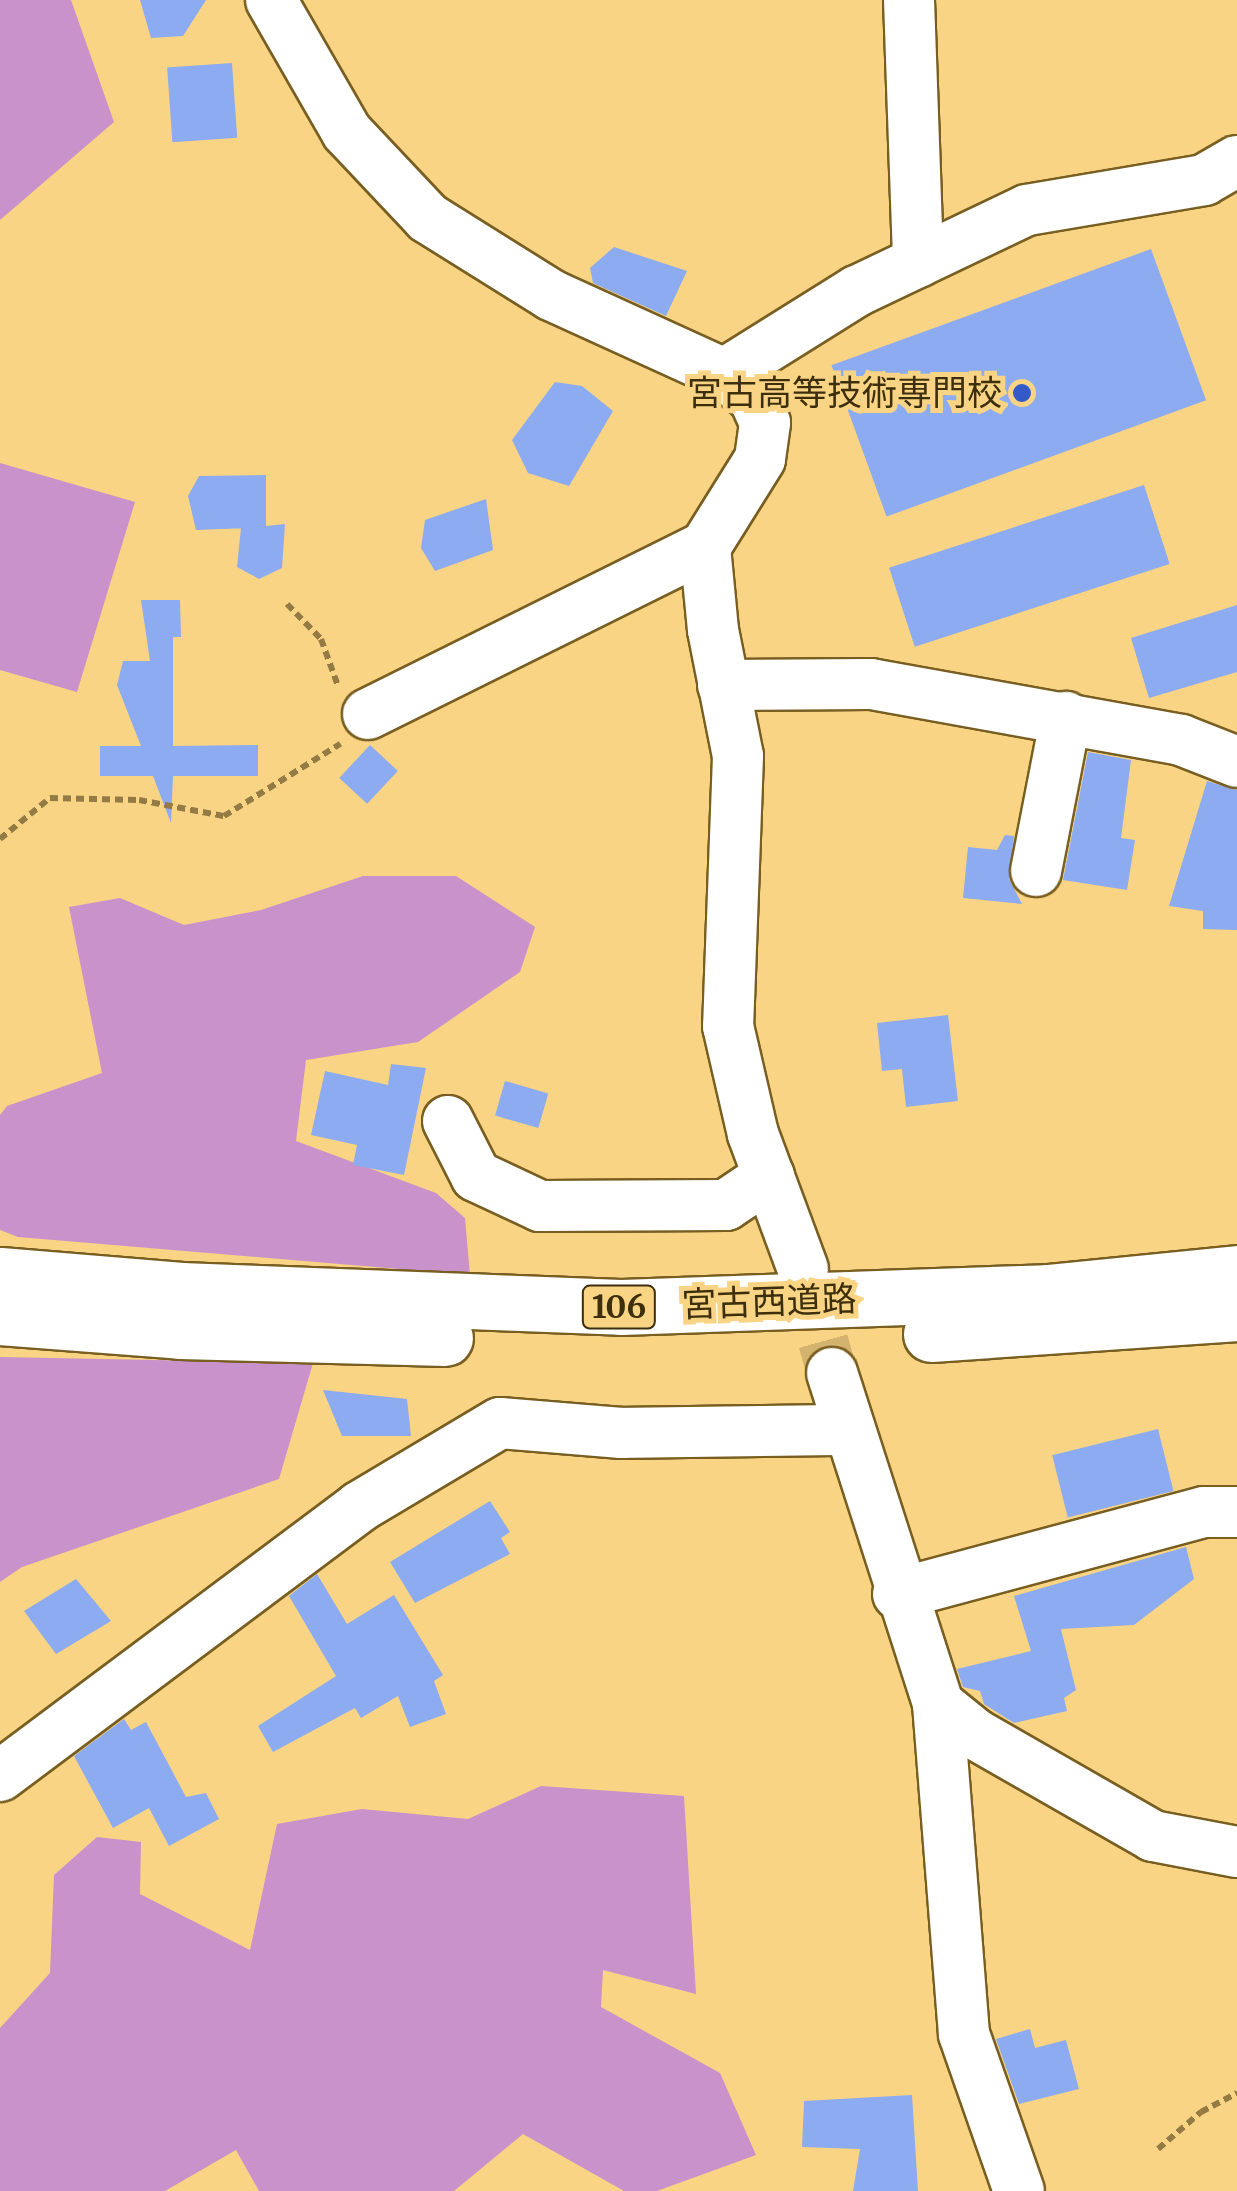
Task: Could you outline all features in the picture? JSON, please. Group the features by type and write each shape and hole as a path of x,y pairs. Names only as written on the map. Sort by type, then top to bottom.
{"highway":[{"name":"宮古西道路","path":"0,1275 181,1290 621,1307 1047,1292 1237,1273"},
{"name":"宮古西道路","path":"0,1317 180,1331 619,1342 1042,1331 1237,1314"}],"street":[{"path":"271,0 348,132 428,218 551,295 724,374 754,398 766,422 760,458 705,547 368,714"},
{"path":"909,0 918,262"},
{"path":"724,374 857,291 1027,210 1204,180 1237,161"},
{"path":"705,547 723,685 738,756 728,1026 769,1176 803,1269"},
{"path":"723,685 871,684 1066,716 1181,740 1237,762"},
{"path":"1036,871 1066,716"},
{"path":"448,1121 476,1176 540,1206 726,1205 769,1176"},
{"path":"832,1373 898,1594 938,1704 964,2034 1019,2191"},
{"path":"0,1776 360,1507 500,1423 622,1433 848,1430"},
{"path":"898,1594 1204,1512 1237,1512"},
{"path":"938,1704 975,1734 1154,1836 1237,1852"}],"path":[{"path":"0,839 50,798 139,800 224,816 348,739 368,714 346,708 320,638 287,604"},
{"path":"1158,2149 1201,2112 1237,2093"}],"shaded area":[{"path":"0,0 71,0 114,122 0,220"},
{"path":"0,463 135,502 77,692 0,670"},
{"path":"363,876 456,876 535,927 520,972 418,1042 306,1060 296,1141 436,1193 465,1218 470,1275 18,1237 0,1230 0,1115 7,1106 102,1073 69,907 120,898 184,925 261,910"},
{"path":"0,1357 313,1363 279,1479 22,1567 0,1582"},
{"path":"541,1786 684,1796 696,1994 603,1970 601,2007 720,2073 756,2155 657,2191 624,2191 523,2134 454,2191 259,2191 236,2150 165,2191 0,2191 0,2028 50,1973 54,1875 97,1837 141,1842 140,1894 250,1950 277,1824 362,1809 468,1819"}],"building":[{"path":"140,0 206,0 183,36 151,38"},
{"path":"232,63 237,138 172,142 167,68"},
{"path":"614,247 687,271 666,316 593,283 590,268"},
{"name":"宮古高等技術専門校","path":"1151,249 1206,400 887,517 832,365"},
{"path":"555,382 582,386 613,411 569,486 528,473 512,440"},
{"path":"266,475 266,526 285,524 282,568 259,579 237,567 241,528 196,530 188,496 199,476"},
{"path":"1144,485 1170,564 915,647 889,568"},
{"path":"486,499 493,550 435,571 421,548 425,520"},
{"path":"141,600 180,600 181,637 173,637 173,746 258,745 258,776 173,776 171,823 153,776 100,776 100,746 141,746 117,685 123,661 150,661"},
{"path":"1237,605 1237,672 1149,698 1131,638"},
{"path":"370,745 398,771 367,804 339,778"},
{"path":"1088,752 1131,760 1121,838 1135,840 1127,890 1063,880"},
{"path":"1207,781 1237,790 1237,930 1203,929 1203,911 1169,906"},
{"path":"1005,835 1014,836 1009,879 1022,904 963,898 968,847 997,850"},
{"path":"948,1015 958,1101 906,1107 902,1069 882,1071 877,1023"},
{"path":"391,1064 426,1068 404,1175 353,1165 357,1145 311,1135 325,1071 388,1085"},
{"path":"505,1081 548,1093 538,1128 495,1116"},
{"path":"323,1390 407,1399 411,1436 342,1436"},
{"path":"1158,1429 1173,1491 1068,1517 1052,1455"},
{"path":"490,1501 510,1532 501,1538 510,1554 415,1603 390,1562"},
{"path":"1186,1547 1194,1579 1134,1625 1061,1629 1076,1690 1064,1698 1067,1711 1014,1723 984,1704 980,1691 963,1687 957,1669 1031,1651 1014,1596"},
{"path":"317,1574 347,1624 394,1595 443,1675 434,1681 446,1714 410,1727 398,1696 361,1718 355,1708 273,1752 258,1726 336,1676 289,1596"},
{"path":"76,1579 111,1621 56,1654 24,1611"},
{"path":"124,1719 131,1730 146,1722 186,1797 206,1793 219,1819 169,1846 149,1808 113,1828 74,1756"},
{"path":"1030,2029 1035,2048 1066,2040 1079,2089 1019,2104 996,2039"},
{"path":"912,2095 918,2191 853,2191 860,2149 802,2147 804,2101"}],"tunnel":[{"path":"803,1269 832,1373"}],"place":[{"name":"宮古高等技術専門校","path":"1022,393"}]}
